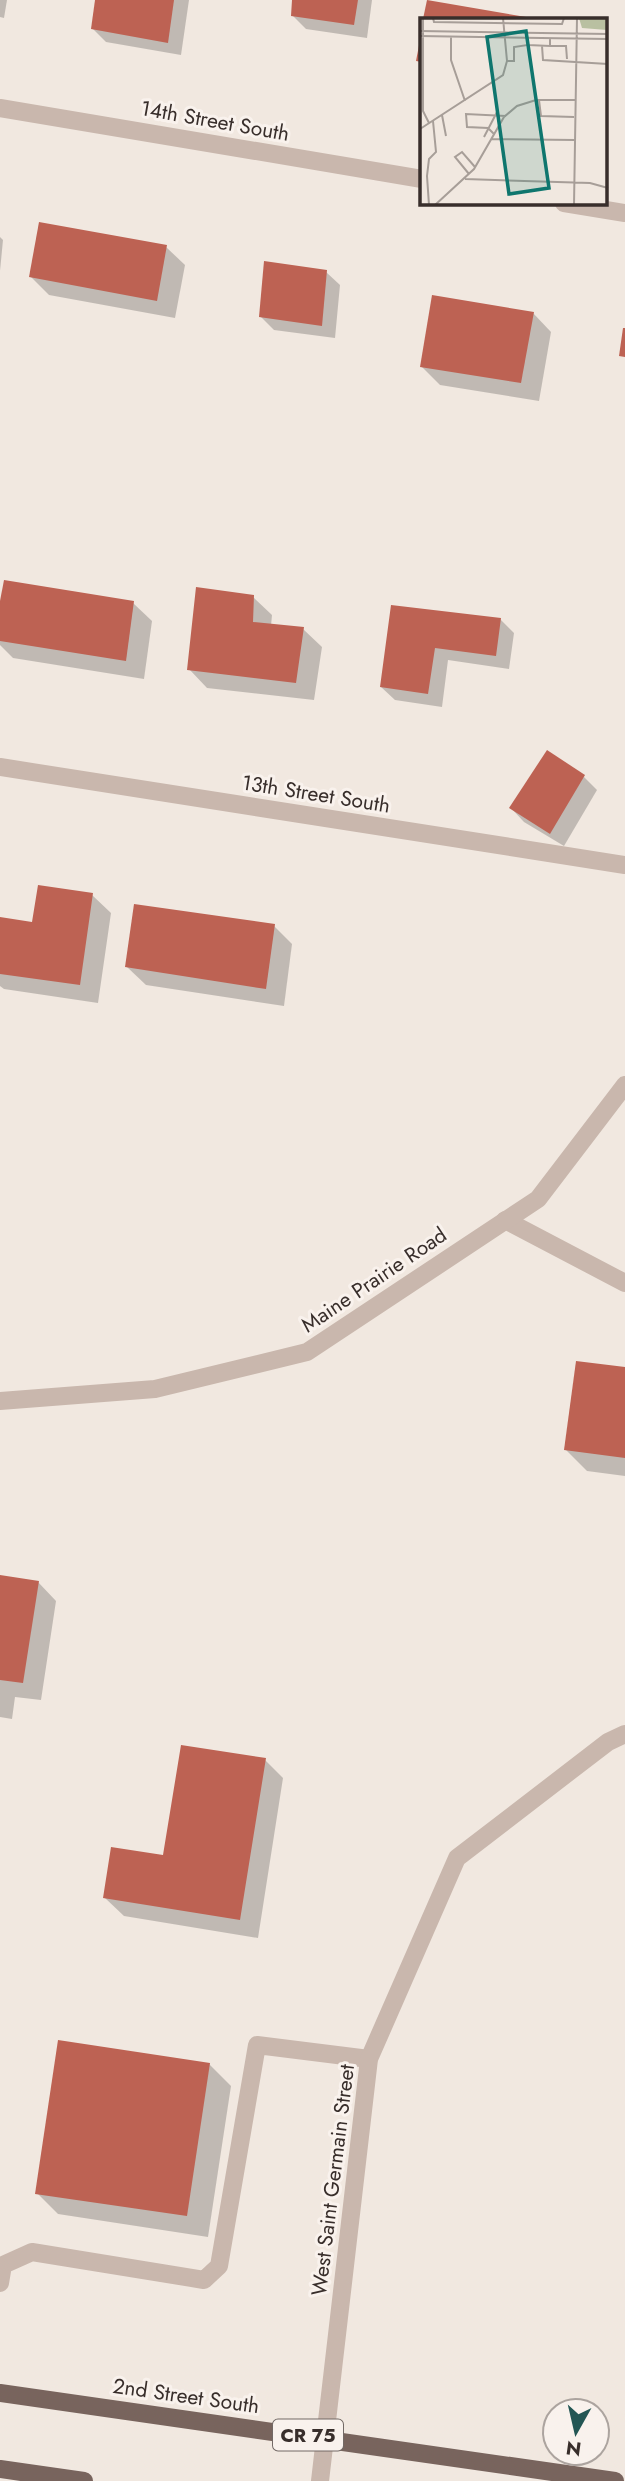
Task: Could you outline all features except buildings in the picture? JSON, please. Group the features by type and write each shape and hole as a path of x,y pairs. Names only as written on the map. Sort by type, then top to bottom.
{"main road":[{"name":"2nd Street South","path":"0,2393 615,2481"},
{"path":"0,2469 84,2481"}],"street":[{"name":"14th Street South","path":"0,108 420,179"},
{"path":"576,205 625,213"},
{"name":"13th Street South","path":"0,767 625,865"},
{"name":"Maine Prairie Road","path":"0,1401 155,1389 306,1352 538,1199 625,1085"},
{"path":"505,1220 625,1283"},
{"name":"West Saint Germain Street","path":"320,2481 369,2059 457,1858 608,1742 625,1734"},
{"path":"1,2271 32,2252 204,2280 219,2266 257,2046 369,2059"}]}
